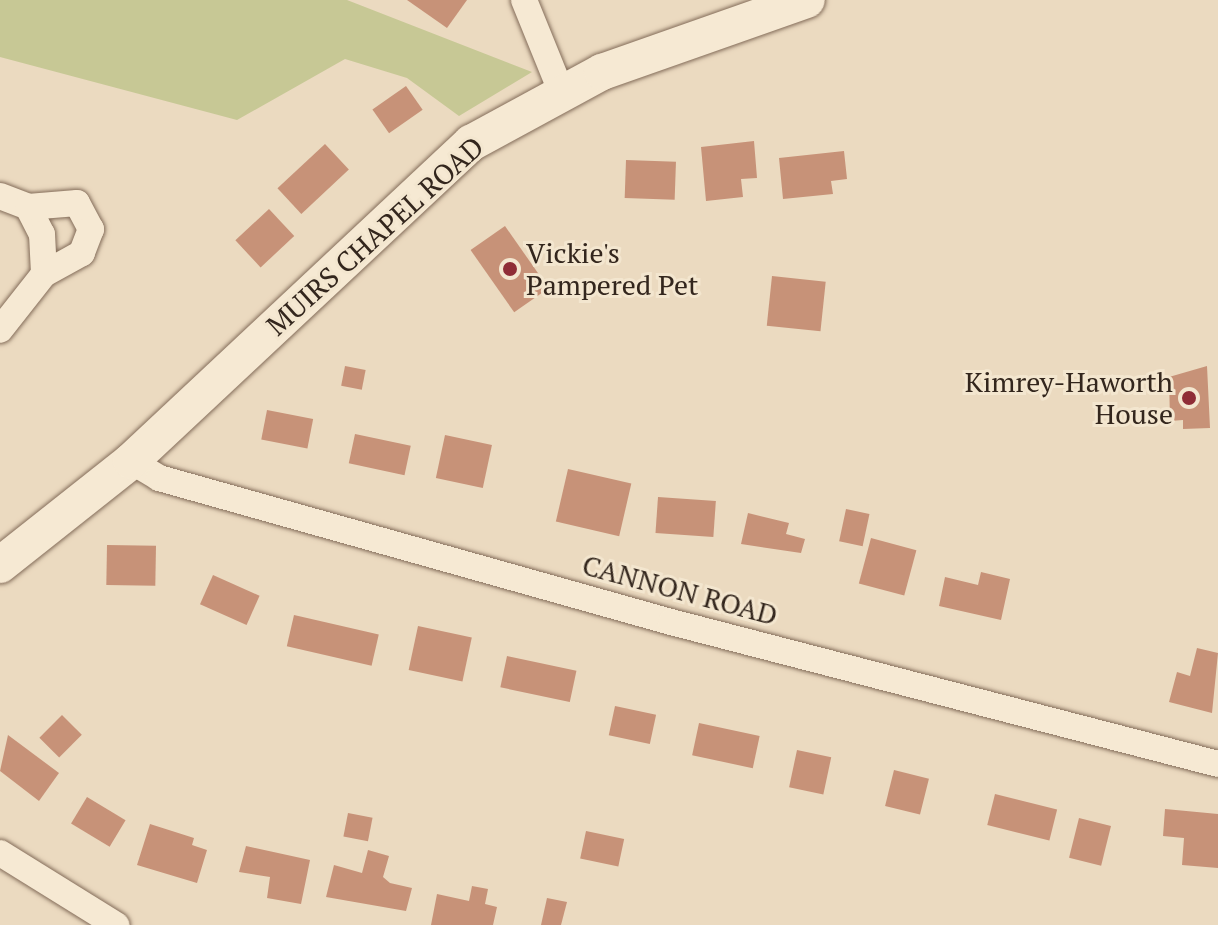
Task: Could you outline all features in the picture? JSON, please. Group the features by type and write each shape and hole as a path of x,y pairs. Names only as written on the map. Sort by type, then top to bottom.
{"main road":[{"name":"MUIRS CHAPEL ROAD","path":"0,565 131,461 471,143 561,91 807,0"}],"street":[{"path":"524,0 561,91"},
{"path":"0,196 28,207 77,203 91,229 82,253 44,274 0,330"},
{"path":"28,207 42,234 44,274"},
{"name":"CANNON ROAD","path":"131,461 159,478 671,622 1218,764"},
{"path":"0,853 116,925"}],"green space":[{"path":"0,0 347,0 532,72 459,116 407,78 345,59 237,120 0,57"}],"building":[{"path":"407,0 467,0 447,28"},
{"path":"406,86 423,110 389,133 372,110"},
{"path":"754,141 757,178 741,179 743,197 706,201 701,147"},
{"path":"325,144 349,170 301,214 277,188"},
{"path":"844,151 847,179 831,181 833,194 783,199 779,158"},
{"path":"626,160 676,162 675,200 625,198"},
{"path":"269,209 294,236 261,267 235,240"},
{"path":"505,226 549,288 514,312 471,250"},
{"path":"772,276 826,282 820,331 767,326"},
{"path":"345,366 366,370 362,390 341,386"},
{"name":"Kimrey-Haworth House","path":"1207,366 1210,428 1183,429 1183,420 1170,421 1169,377"},
{"path":"267,410 313,419 307,448 261,439"},
{"path":"355,434 411,446 405,475 349,463"},
{"path":"445,435 492,445 483,488 436,478"},
{"path":"568,469 631,484 619,536 556,522"},
{"path":"658,497 716,501 713,537 655,533"},
{"path":"846,509 869,514 863,546 839,541"},
{"path":"748,513 789,523 786,534 805,539 801,553 741,544"},
{"path":"871,538 916,550 904,596 859,583"},
{"path":"107,545 156,546 155,586 106,585"},
{"path":"981,572 1010,579 1001,620 939,606 945,577 978,585"},
{"path":"213,575 260,596 247,625 200,604"},
{"path":"294,615 379,635 372,666 287,646"},
{"path":"418,626 472,637 462,681 409,670"},
{"path":"1197,648 1218,653 1212,713 1169,702 1177,672 1190,676"},
{"path":"507,656 576,671 570,702 500,687"},
{"path":"615,706 656,715 650,744 609,735"},
{"path":"62,715 82,735 59,757 39,738"},
{"path":"699,723 760,736 753,768 692,755"},
{"path":"8,735 59,773 39,801 0,771"},
{"path":"797,750 831,757 823,794 789,787"},
{"path":"894,770 929,779 920,815 885,806"},
{"path":"995,794 1057,809 1049,841 987,825"},
{"path":"87,797 126,820 110,847 71,824"},
{"path":"1165,809 1218,814 1218,868 1182,865 1184,838 1163,836"},
{"path":"348,813 373,818 368,841 343,837"},
{"path":"1079,818 1111,826 1101,866 1069,858"},
{"path":"150,824 194,838 192,845 207,850 197,883 137,865"},
{"path":"586,831 624,839 618,866 580,858"},
{"path":"246,846 310,860 301,904 267,898 270,877 239,872"},
{"path":"368,850 389,856 383,877 390,883 412,888 406,911 326,897 334,865 362,873"},
{"path":"472,886 488,889 485,904 497,907 493,925 431,925 437,894 469,901"},
{"path":"547,898 567,902 561,925 541,925"}],"place":[{"name":"Vickie's Pampered Pet","path":"510,269"},
{"name":"Kimrey-Haworth House","path":"1189,398"}]}
